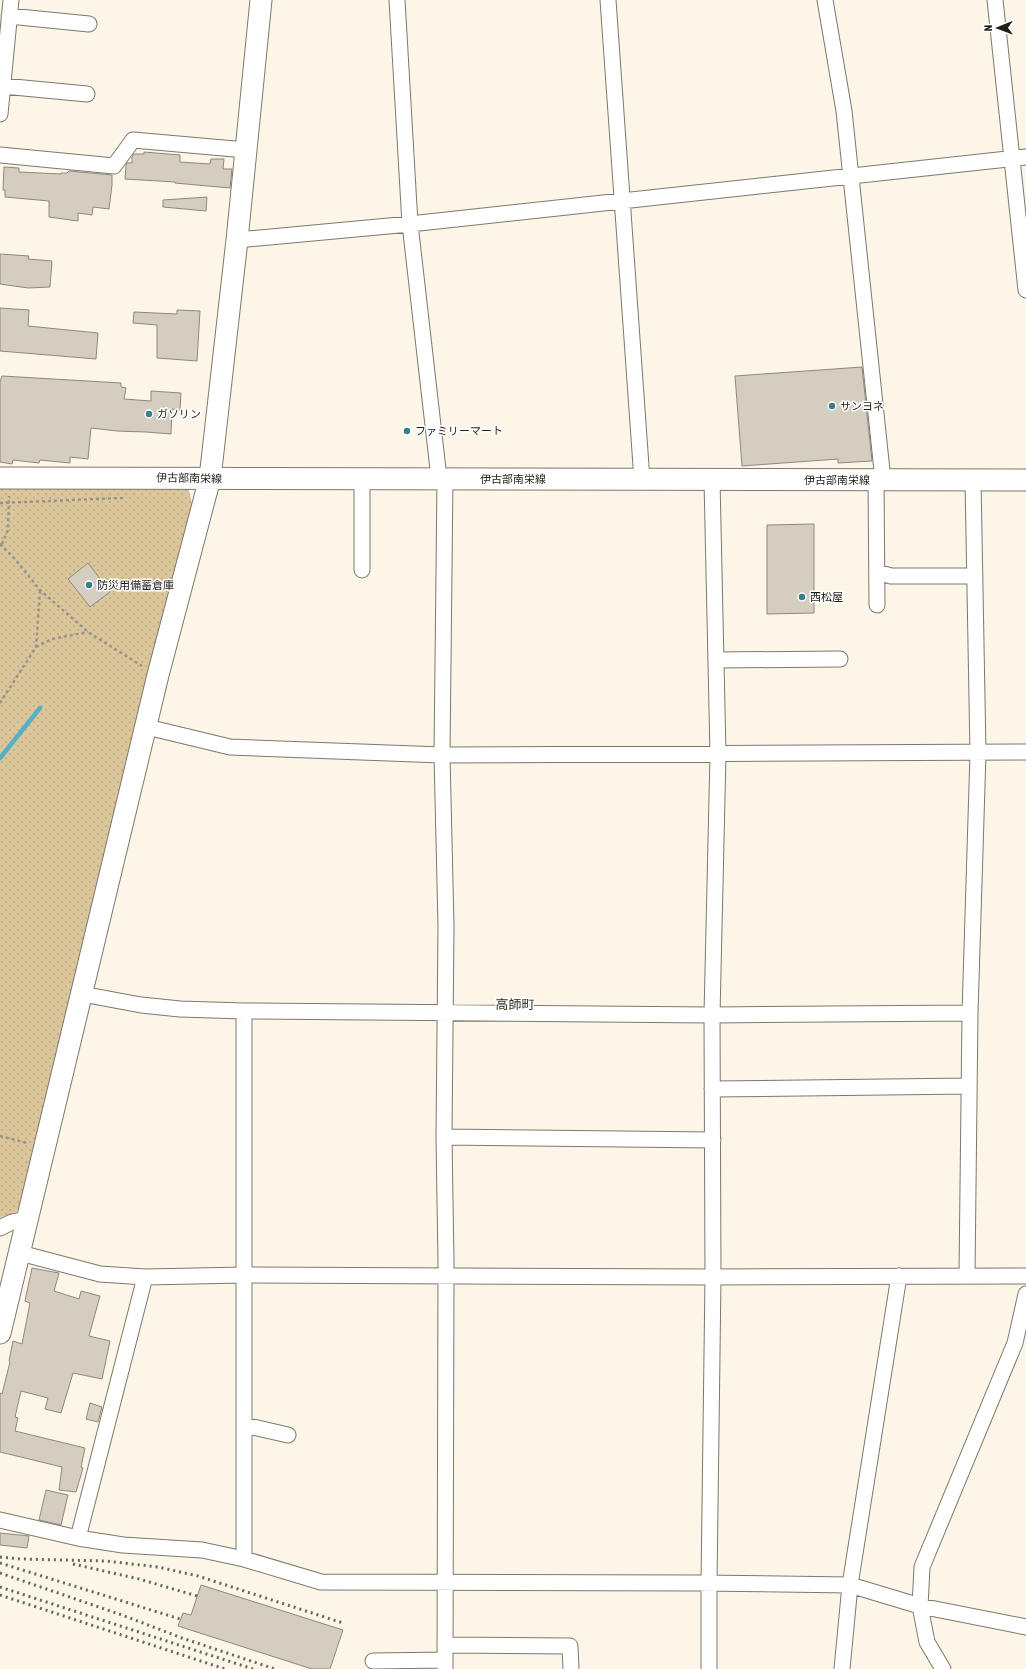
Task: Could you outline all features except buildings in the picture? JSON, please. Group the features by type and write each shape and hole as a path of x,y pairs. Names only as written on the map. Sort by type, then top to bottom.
{"street":[{"path":"0,114 11,0"},
{"path":"0,1333 20,1253 26,1219 147,727 158,675 210,478 237,240 261,0"},
{"path":"397,0 410,224 442,478 442,755 446,926 444,1137 445,1658"},
{"path":"608,0 642,480"},
{"path":"825,0 844,111 879,480 877,572 878,605"},
{"path":"995,0 1019,158 1026,290"},
{"path":"9,16 89,24"},
{"path":"3,86 88,94"},
{"path":"0,156 114,166 133,140 246,150"},
{"path":"237,240 410,224 1019,158"},
{"name":"伊古部南栄線","path":"5,478 1026,480"},
{"path":"362,478 362,570"},
{"path":"709,1669 713,1277 712,1015 718,754 712,480"},
{"path":"967,1275 970,1013 978,753 973,480"},
{"path":"877,572 891,576 975,576"},
{"path":"716,660 840,659"},
{"path":"147,727 230,747 442,755 1026,752"},
{"path":"82,994 141,1005 180,1009 244,1011 712,1015 970,1013"},
{"path":"244,1011 244,1559"},
{"path":"712,1089 969,1086"},
{"path":"444,1137 713,1140"},
{"path":"0,1228 12,1222 26,1219"},
{"path":"20,1253 100,1274 145,1276 1026,1276"},
{"path":"78,1538 145,1276"},
{"path":"842,1669 850,1585 899,1276"},
{"path":"943,1669 926,1642 920,1606 922,1567 1015,1343 1026,1294"},
{"path":"244,1425 288,1434"},
{"path":"0,1520 78,1538 123,1545 202,1550 244,1559 321,1582 850,1585 920,1606 1026,1627"},
{"path":"373,1660 445,1658 570,1646 571,1669"}],"path":[{"path":"5,478 10,503 8,530 1,544 40,590 88,632 146,669"},
{"path":"0,502 10,503 130,497"},
{"path":"0,703 36,647 40,590"},
{"path":"36,647 52,639 88,632"},
{"path":"0,1136 33,1144"}],"shaded area":[{"path":"0,486 188,486 193,508 21,1204 16,1212 0,1218"}],"waterway":[{"path":"0,758 40,708"}],"railway":[{"path":"0,1557 21,1559 106,1561 158,1567 198,1576 343,1623"},
{"path":"0,1563 180,1619"},
{"path":"73,1564 139,1579 197,1596"},
{"path":"0,1573 122,1615 182,1638 275,1669"},
{"path":"0,1587 253,1669"},
{"path":"0,1595 225,1669"}],"place":[{"name":"サンヨネ","path":"832,406"},
{"name":"ガソリン","path":"149,414"},
{"name":"ファミリーマート","path":"407,431"},
{"name":"防災用備蓄倉庫","path":"89,585"},
{"name":"西松屋","path":"802,597"}],"district":[{"name":"高師町","path":"515,1004"}]}
